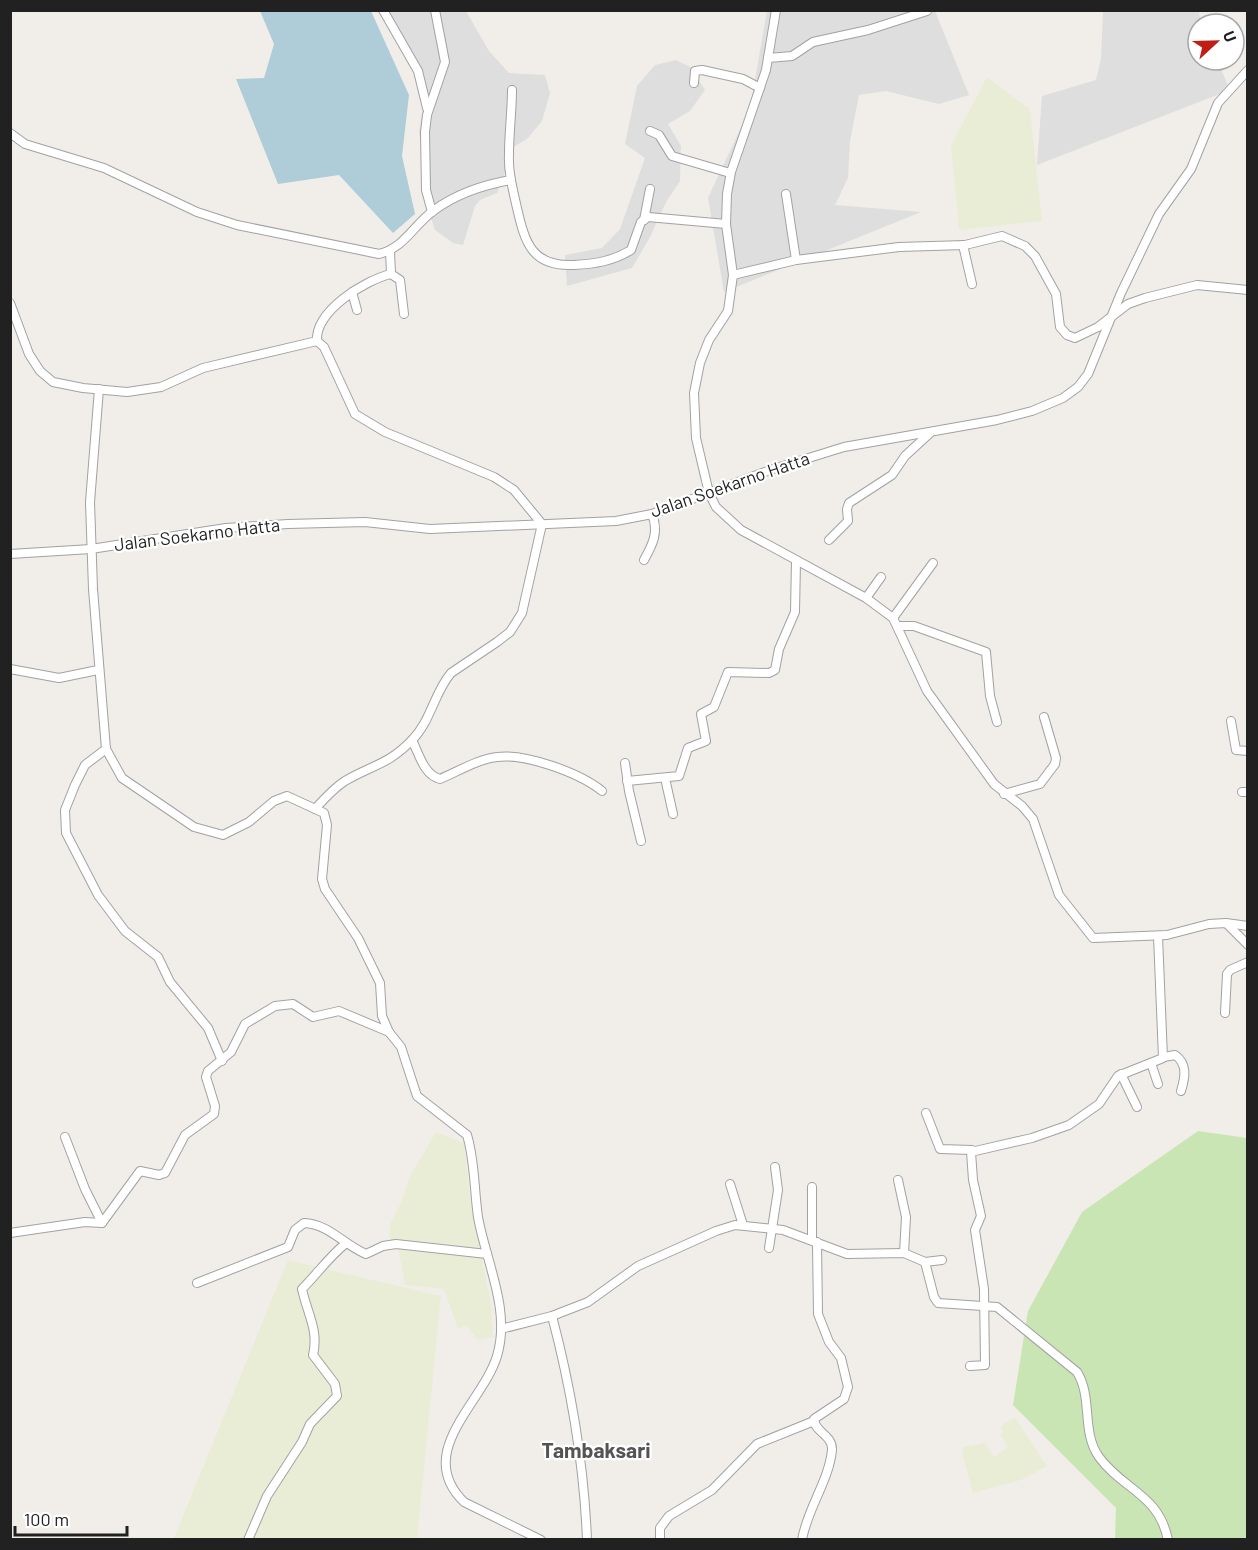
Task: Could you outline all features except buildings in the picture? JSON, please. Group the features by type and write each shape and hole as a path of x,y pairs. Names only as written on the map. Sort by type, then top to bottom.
{"street":[{"path":"383,10 418,71 427,98 426,190 432,212"},
{"path":"427,115 445,62 435,10"},
{"path":"776,10 768,58 760,88 730,173 726,224 733,275 728,311 703,356 694,393 696,438 710,493 716,507 731,522 796,561 866,598 893,618 904,646 927,691 994,784 1022,806 1033,819 1059,895 1093,938 1101,940 1132,934 1158,936 1226,922 1248,926"},
{"path":"768,58 792,56 813,42 868,30 927,11"},
{"path":"694,83 695,71 702,70 743,79 760,88"},
{"name":"Jalan Soekarno Hatta","path":"10,554 91,549 226,528 288,524 365,522 430,529 604,523 652,514 770,470 844,447 997,420 1032,411 1063,398 1078,387 1088,374 1163,207 1191,169 1218,103 1248,70"},
{"path":"512,90 508,156 511,180 527,245 539,258 555,265 597,264 631,250 644,220 650,189"},
{"path":"650,131 659,135 672,156 730,173"},
{"path":"10,133 25,144 104,168 197,212 237,225 379,254 400,245 432,212 459,195 488,184 511,180"},
{"path":"786,194 796,260"},
{"path":"644,220 656,217 726,224"},
{"path":"733,275 796,260 899,247 963,245 999,236 1025,246 1035,256 1053,286 1058,302 1057,318 1067,335 1076,338 1128,304 1145,297 1197,285 1248,290"},
{"path":"963,245 972,284"},
{"path":"390,251 391,274"},
{"path":"317,341 321,321 352,292 391,274"},
{"path":"391,274 400,280 404,314"},
{"path":"352,292 357,310"},
{"path":"10,303 29,354 44,375 53,382 99,389 127,392 161,387 203,368 317,341"},
{"path":"315,809 347,780 381,765 412,740 433,710 443,682 451,673 510,632 522,614 542,524 514,490 494,477 385,432 355,414 324,347 317,341"},
{"path":"99,389 90,502 98,670 106,749 122,778 194,827 223,835 249,822 274,801 287,796 324,813 327,820 322,879 325,889 358,938 380,983 382,1016 389,1032 401,1047 417,1096 467,1135 479,1225 499,1305 501,1329 497,1357 450,1438 446,1464 448,1478 456,1494 464,1502 503,1523 541,1539"},
{"path":"829,540 848,521 849,503 892,475 905,456 931,432"},
{"path":"644,560 654,541 655,522 652,514"},
{"path":"627,781 652,776 677,778 688,748 706,741 701,714 714,707 728,672 769,673 776,670 780,649 795,612 796,561"},
{"path":"893,618 933,563"},
{"path":"866,598 881,577"},
{"path":"897,627 914,626 986,652 990,696 997,722"},
{"path":"10,669 59,678 98,670"},
{"path":"1004,794 1040,784 1055,764 1056,758 1044,717"},
{"path":"1231,721 1236,750 1248,751"},
{"path":"412,740 428,773 434,778 440,779 490,758 507,756 568,771 592,783 602,791"},
{"path":"106,749 85,765 75,785 65,810 66,833 98,895 125,931 158,957 170,982 208,1028 222,1061"},
{"path":"625,763 641,842"},
{"path":"665,778 673,814"},
{"path":"1226,922 1248,945"},
{"path":"1158,936 1164,1057"},
{"path":"1225,1013 1227,974 1230,970 1248,962"},
{"path":"102,1223 140,1172 159,1175 165,1173 185,1135 212,1117 215,1106 206,1077 207,1072 231,1052 245,1024 275,1006 288,1002 302,1008 313,1017 339,1011 389,1032"},
{"path":"926,1113 940,1149 972,1150 1032,1138 1069,1125 1099,1104 1121,1074 1164,1057 1175,1055 1183,1063 1184,1078 1181,1091"},
{"path":"1151,1063 1158,1084"},
{"path":"1121,1074 1137,1107"},
{"path":"65,1137 85,1189 102,1223"},
{"path":"970,1366 984,1365 984,1304 975,1230 981,1216 973,1180 972,1150"},
{"path":"770,1248 778,1190 776,1167"},
{"path":"898,1180 906,1217 904,1254"},
{"path":"730,1184 743,1225"},
{"path":"660,1539 660,1528 669,1516 712,1490 757,1444 814,1421 844,1399 848,1386 841,1358 829,1342 818,1314 812,1187"},
{"path":"10,1233 85,1222 102,1223"},
{"path":"197,1283 288,1247 295,1230 304,1223 334,1233 345,1244 366,1254 383,1246 396,1244 487,1254"},
{"path":"501,1329 552,1316 588,1302 638,1266 716,1231 743,1225 771,1228 847,1254 904,1254 925,1262 942,1260"},
{"path":"248,1539 267,1496 302,1442 310,1424 337,1396 335,1384 313,1355 316,1340 314,1321 302,1289 319,1273 329,1256 345,1244"},
{"path":"925,1262 934,1297 938,1303 984,1304 1000,1309 1077,1372 1082,1383 1090,1432 1098,1456 1154,1505 1168,1539"},
{"path":"552,1316 562,1356 578,1446 587,1539"},
{"path":"802,1539 807,1516 819,1491 832,1448 829,1438 814,1421"}],"shaded area":[{"path":"388,11 466,11 489,51 509,73 545,75 550,93 542,121 527,139 515,146 497,193 480,200 475,206 463,245 453,243 435,230 429,212 422,184 423,157 419,132 426,90 414,58"},
{"path":"767,11 935,11 969,95 939,104 886,91 859,95 850,141 848,178 835,205 921,212 724,292 708,198 750,108"},
{"path":"1103,11 1199,11 1186,12 1186,72 1222,72 1230,90 1037,165 1042,96 1096,80 1101,59"},
{"path":"676,60 690,67 705,90 690,111 668,124 681,146 680,181 666,202 650,237 632,268 567,286 565,255 602,248 620,229 645,158 625,144 637,86 655,65"}],"green space":[{"path":"987,77 1030,109 1042,221 959,230 951,145"},
{"path":"1198,1131 1247,1138 1247,1539 1115,1539 1116,1508 1013,1405 1028,1311 1082,1212"},
{"path":"436,1132 464,1143 470,1198 492,1309 493,1337 478,1340 466,1325 458,1329 444,1289 405,1285 399,1252 389,1237 391,1222 402,1201 409,1178"},
{"path":"288,1260 441,1296 417,1539 173,1540"},
{"path":"1015,1417 1047,1466 1021,1480 973,1493 962,1454 964,1447 985,1443 994,1457 1008,1447 1000,1434 1003,1432 1000,1427"}],"water":[{"path":"260,11 371,11 409,95 402,156 415,214 393,233 339,175 278,184 236,79 264,78 274,44"}],"district":[{"name":"Tambaksari","path":"596,1451"}]}
